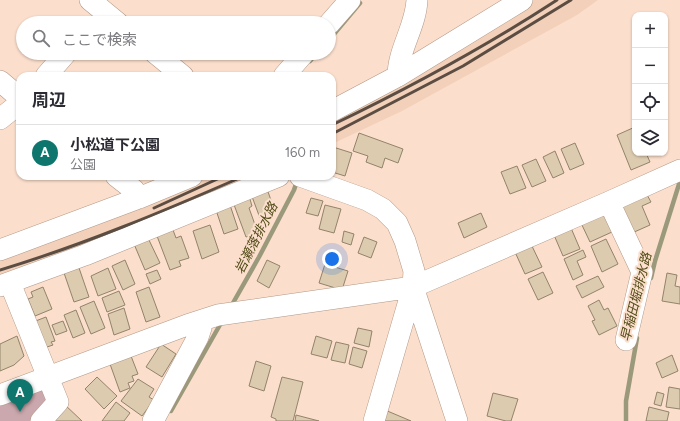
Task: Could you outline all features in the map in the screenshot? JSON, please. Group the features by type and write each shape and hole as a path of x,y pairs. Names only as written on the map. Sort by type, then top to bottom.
{"street":[{"path":"398,76 399,65 418,0"},
{"path":"336,109 398,76 522,0"},
{"path":"335,16 345,2"},
{"path":"98,8 109,16"},
{"path":"49,72 60,60"},
{"path":"164,60 178,72"},
{"path":"287,72 298,60"},
{"path":"0,81 16,95"},
{"path":"0,119 16,106"},
{"path":"0,395 218,314 413,287 680,170"},
{"path":"121,180 134,190 139,198"},
{"path":"0,250 139,198 182,180"},
{"path":"41,421 58,402 49,377 5,284 85,255 269,180"},
{"path":"311,180 367,200 383,209 397,223 405,241 414,271 413,287 374,421"},
{"path":"609,202 642,272 626,340"},
{"path":"413,287 457,421"},
{"path":"154,421 198,337 201,328 201,321"}],"shaded area":[{"path":"532,0 598,0 577,15 402,111 336,142 336,114"},
{"path":"195,180 259,180 0,280 0,255"},
{"path":"43,387 48,403 31,421 0,421 0,403"}],"building":[{"path":"632,128 632,156 647,156 650,162 631,170 617,135"},
{"path":"359,133 403,149 398,163 385,158 382,168 366,162 368,156 353,151"},
{"path":"575,143 584,164 570,170 561,149"},
{"path":"336,148 352,153 345,176 336,173"},
{"path":"555,151 564,173 553,178 543,157"},
{"path":"536,159 546,181 532,187 522,165"},
{"path":"517,166 526,188 510,194 501,172"},
{"path":"267,189 272,203 267,204 269,210 265,211 266,215 260,218 251,194"},
{"path":"646,193 651,202 642,206 650,225 632,233 619,205"},
{"path":"249,196 252,206 249,208 258,233 246,237 233,202"},
{"path":"311,198 323,201 318,216 306,213"},
{"path":"230,205 238,229 224,234 216,210"},
{"path":"325,205 341,209 334,233 319,229"},
{"path":"603,212 612,232 590,242 581,223"},
{"path":"481,213 487,227 464,238 458,223"},
{"path":"210,225 219,252 202,259 193,231"},
{"path":"571,228 580,249 563,256 554,235"},
{"path":"173,230 176,238 181,236 189,258 179,261 181,266 170,270 157,236"},
{"path":"344,231 354,234 351,245 342,242"},
{"path":"364,237 377,242 371,258 358,253"},
{"path":"148,238 160,263 145,270 134,244"},
{"path":"606,239 618,264 602,272 591,246"},
{"path":"531,244 542,267 525,274 515,252"},
{"path":"583,250 586,257 577,261 583,275 573,280 564,259"},
{"path":"125,260 135,284 123,290 112,266"},
{"path":"267,260 280,266 269,288 257,281"},
{"path":"325,264 348,271 342,290 319,283"},
{"path":"78,265 89,297 74,302 63,270"},
{"path":"108,268 116,289 98,296 91,276"},
{"path":"157,270 161,279 150,284 146,274"},
{"path":"543,272 553,293 538,300 528,279"},
{"path":"667,273 677,275 675,286 680,287 680,304 662,301"},
{"path":"598,276 604,287 582,298 576,286"},
{"path":"43,287 52,309 35,316 28,299 33,297 31,292"},
{"path":"149,287 160,317 146,322 136,292"},
{"path":"119,291 125,305 107,312 102,298"},
{"path":"599,300 604,310 608,308 617,326 599,335 592,321 595,320 588,306"},
{"path":"94,301 105,328 91,334 80,307"},
{"path":"124,308 130,329 114,335 108,314"},
{"path":"76,310 85,333 73,338 64,315"},
{"path":"46,317 55,341 51,342 53,345 44,348 33,322"},
{"path":"63,321 67,331 56,335 52,325"},
{"path":"358,328 372,331 369,347 354,343"},
{"path":"17,336 24,356 14,365 0,371 0,344"},
{"path":"316,336 332,341 327,358 311,354"},
{"path":"336,342 349,345 345,363 331,360"},
{"path":"161,344 176,354 162,377 146,367"},
{"path":"353,347 367,351 362,368 349,364"},
{"path":"672,355 678,371 662,378 656,363"},
{"path":"131,356 138,374 132,376 134,381 128,383 130,388 120,392 110,364"},
{"path":"256,361 271,366 264,391 249,386"},
{"path":"97,377 117,396 104,409 85,389"},
{"path":"282,377 303,382 293,421 276,421 276,419 271,417"},
{"path":"138,379 154,389 149,397 154,400 142,416 121,401"},
{"path":"669,387 680,389 680,409 666,407"},
{"path":"657,392 664,394 661,406 654,404"},
{"path":"493,393 518,399 511,421 487,416"},
{"path":"116,402 130,413 124,421 102,421"},
{"path":"64,404 82,421 50,421"},
{"path":"649,407 669,412 667,421 646,421"},
{"path":"385,410 411,421 380,421"},
{"path":"296,415 319,421 295,421"}],"waterway":[{"name":"岩瀬落排水路","path":"336,32 360,3"},
{"name":"岩瀬落排水路","path":"233,303 259,257 294,190 297,181"},
{"name":"早稲田堀排水路","path":"651,278 680,181"},
{"name":"岩瀬落排水路","path":"171,411 221,323"},
{"name":"早稲田堀排水路","path":"626,421 626,401 637,338"}],"railway":[{"path":"336,123 446,66 557,0"},
{"path":"336,132 463,66 571,0"},
{"path":"154,208 215,180"},
{"path":"0,270 62,250 123,227 235,180"}],"place":[{"name":"小松道下公園","path":"20,412"}]}
